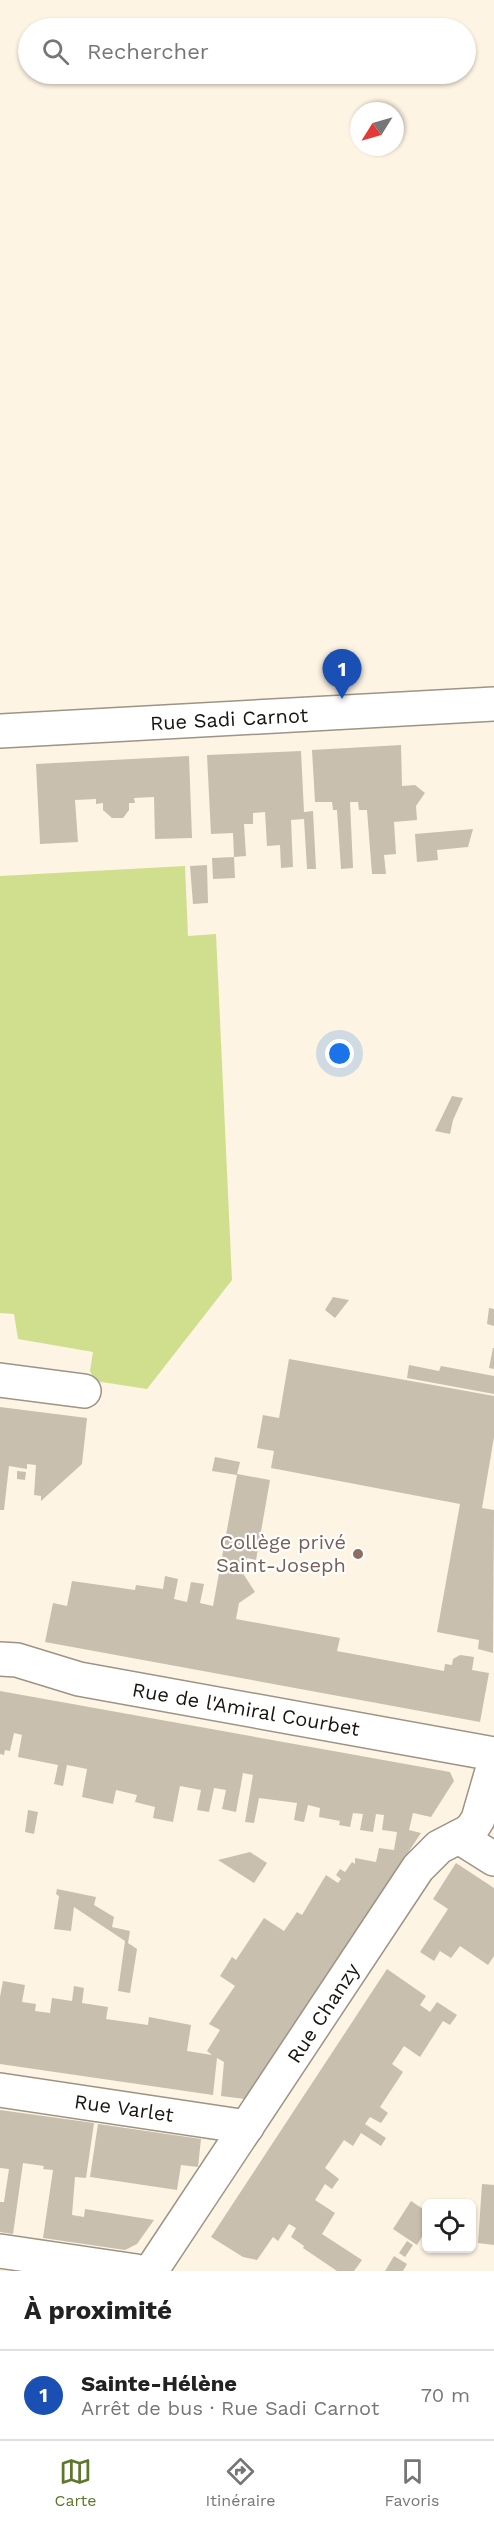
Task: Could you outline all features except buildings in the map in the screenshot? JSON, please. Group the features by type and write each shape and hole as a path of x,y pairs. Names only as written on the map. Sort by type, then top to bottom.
{"street":[{"name":"Rue Sadi Carnot","path":"0,731 494,705"},
{"path":"0,1380 84,1391"},
{"name":"Rue de l'Amiral Courbet","path":"0,1659 17,1660 79,1678 494,1754"},
{"name":"Rue Chanzy","path":"151,2271 418,1869 439,1847 468,1832 478,1819 494,1764"},
{"path":"459,1837 494,1859"},
{"name":"Rue Varlet","path":"0,2090 247,2127"},
{"path":"0,2251 135,2271"}],"green space":[{"path":"185,866 188,936 216,934 232,1280 147,1389 95,1381 90,1371 93,1352 18,1339 14,1314 0,1313 0,876"}],"place":[{"name":"Sainte-Hélène","path":"342,699"},
{"name":"Collège privé Saint-Joseph","path":"358,1554"}]}
